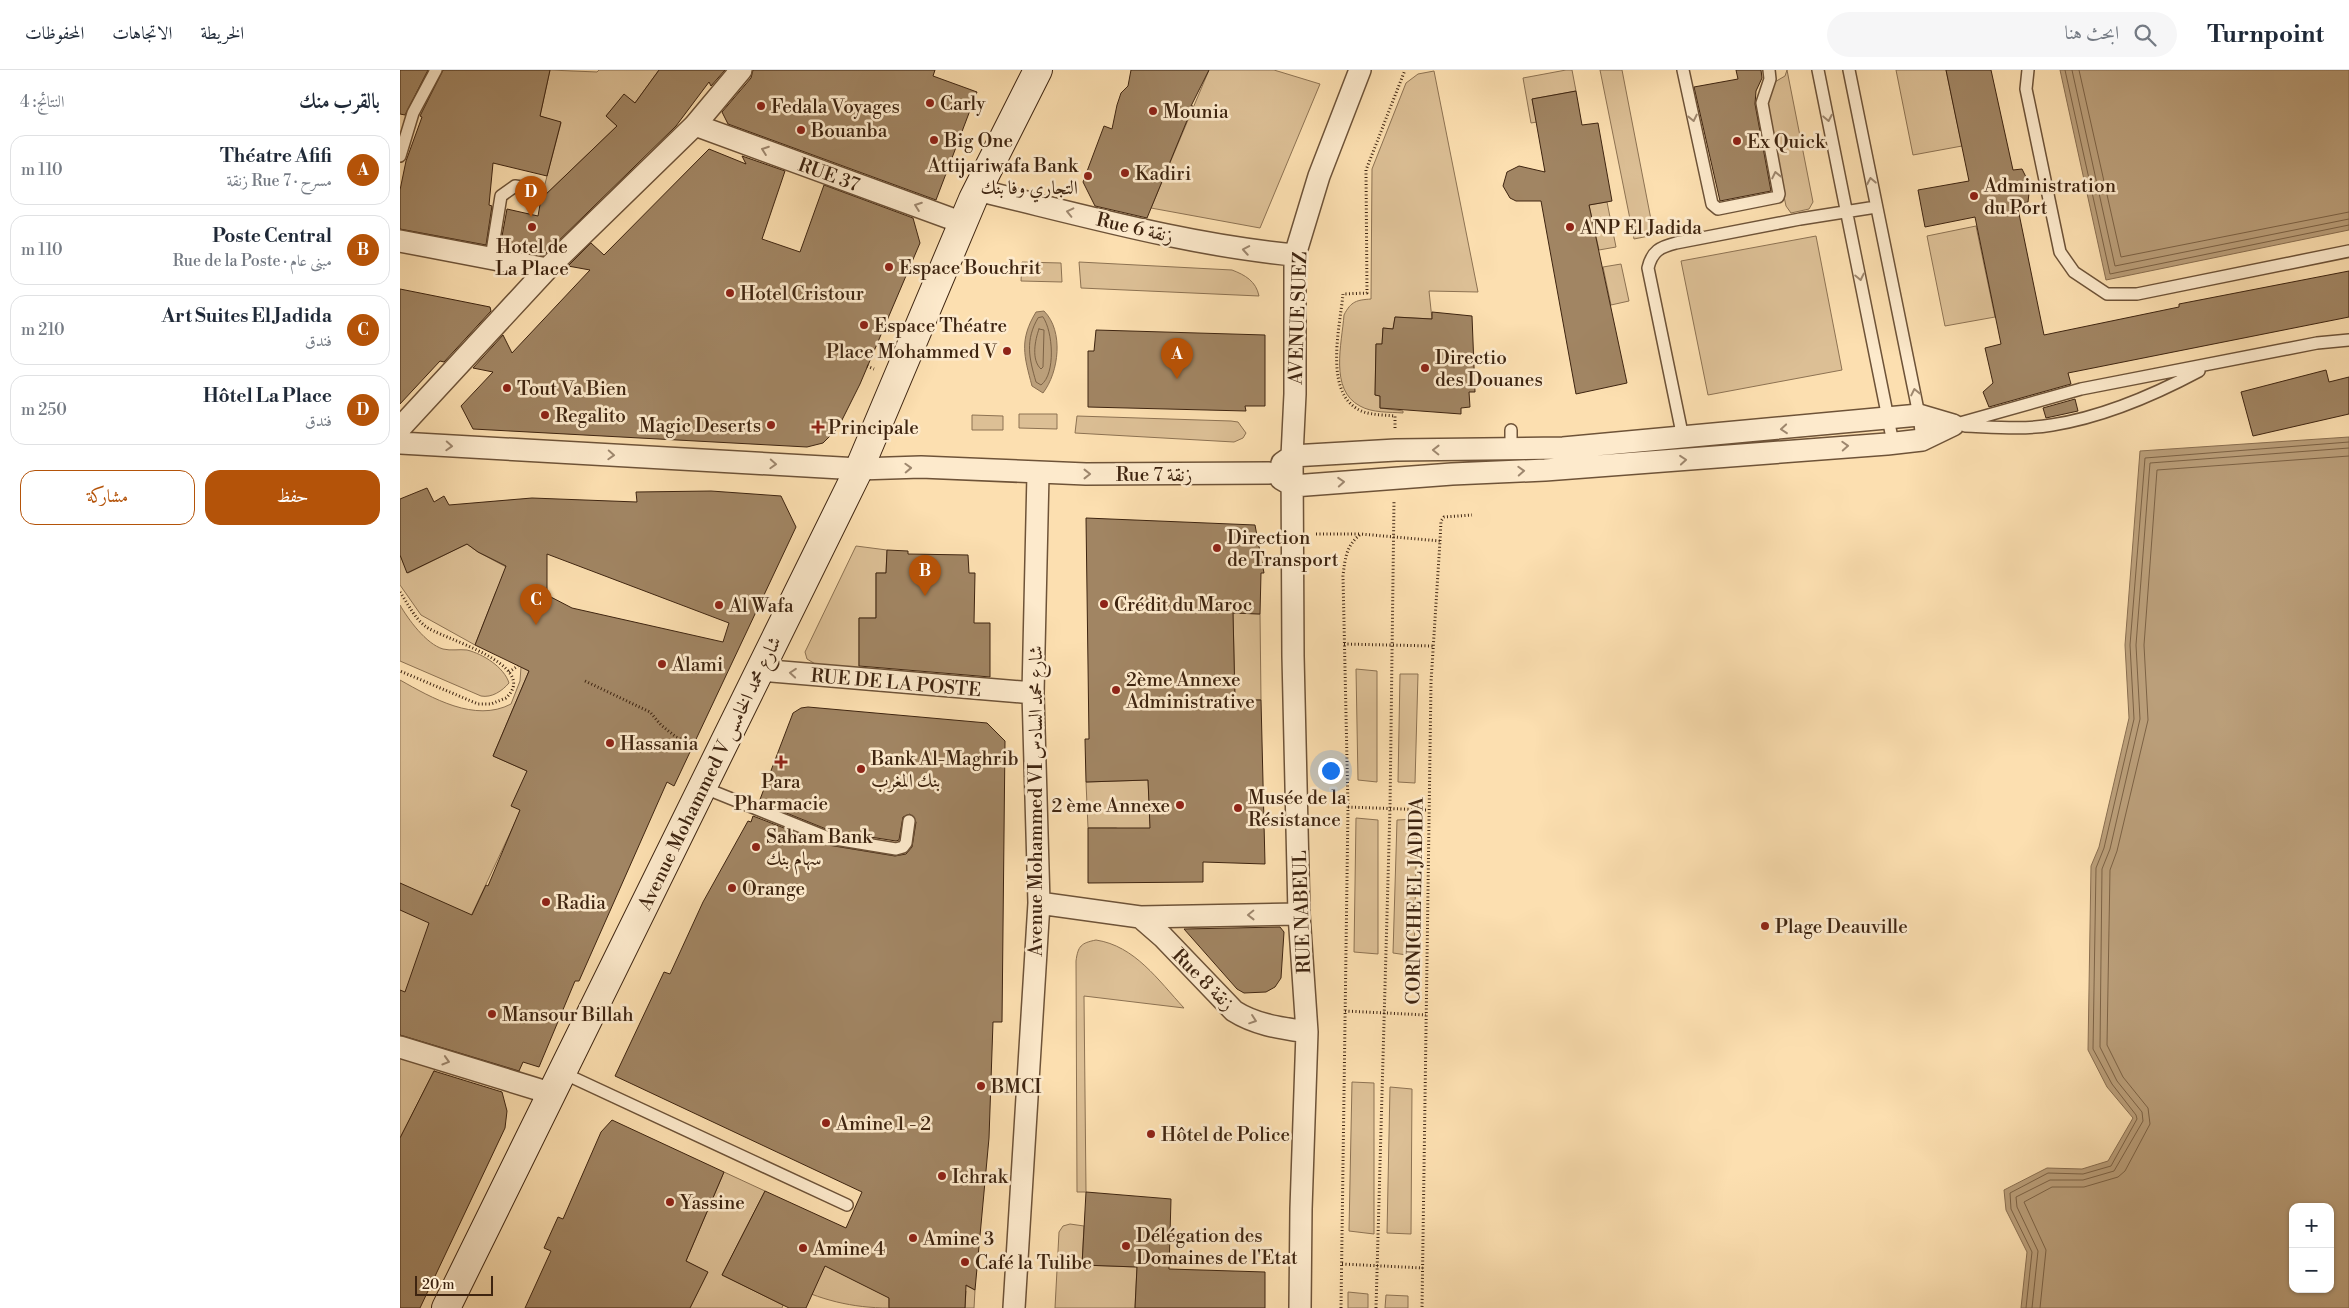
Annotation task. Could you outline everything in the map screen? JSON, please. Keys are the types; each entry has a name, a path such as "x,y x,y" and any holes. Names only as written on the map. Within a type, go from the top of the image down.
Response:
{"street":[{"path":"400,428 547,268 695,125 741,70"},
{"name":"AVENUE SUEZ","path":"1293,486 1295,255 1319,176 1360,70"},
{"name":"Avenue Mohammed V شارع محمد الخامس","path":"446,1308 859,469 977,190 1031,72"},
{"name":"RUE 37","path":"695,125 963,223"},
{"name":"Rue 6 زنقة","path":"977,190 1190,240 1255,251 1295,255"},
{"path":"400,241 547,268"},
{"path":"1920,415 1953,425 1922,440 1604,466 1293,486 1270,473 1292,456 1396,450 1485,450 1511,440 1603,445 1920,415"},
{"name":"Rue 7 زنقة","path":"400,443 859,469 921,467 1038,474 1270,473"},
{"path":"1603,445 1604,466"},
{"path":"1485,450 1486,473"},
{"name":"Avenue Mohammed VI شارع محمد السادس","path":"1014,1308 1039,903 1033,693 1038,474"},
{"name":"RUE NABEUL","path":"1293,486 1293,656 1299,914 1306,1032 1300,1308"},
{"name":"RUE DE LA POSTE","path":"759,670 1033,693"},
{"name":"Rue 8 زنقة","path":"1039,903 1140,917 1299,914"},
{"name":"Rue 8 زنقة","path":"1140,917 1163,937 1234,1011 1247,1019 1278,1028 1306,1032"},
{"path":"400,1046 558,1083"}],"lane":[{"path":"400,156 413,113 436,70"},
{"path":"1683,70 1712,204 1718,209 1778,197 1780,194 1762,103 1770,79 1769,70"},
{"path":"1818,70 1893,442"},
{"path":"1849,70 1920,415 1922,440"},
{"path":"2028,70 2026,89 2060,252 2074,272 2107,294 2137,294 2349,250"},
{"path":"491,258 501,196 515,186 536,189"},
{"path":"1683,438 1648,268 1650,256 1660,247 1676,243 1876,207"},
{"path":"1953,425 2082,389 2317,343 2349,340"},
{"path":"1953,425 2042,426 2081,418 2131,402 2177,383 2211,365"},
{"path":"702,787 829,838 846,842 896,849 903,848 906,843 909,821"},
{"path":"558,1083 847,1205"}],"path":[{"path":"1396,450 1395,416 1365,412 1356,408 1343,395 1336,376 1342,294 1367,293 1366,170 1405,70"},
{"path":"1376,1308 1390,808 1395,478"},
{"name":"CORNICHE EL JADIDA","path":"1422,1308 1428,810 1433,646 1441,521 1444,517 1472,514"},
{"path":"1292,534 1394,535 1440,541"},
{"path":"1341,1308 1348,807 1343,576 1346,551 1353,540 1361,534"},
{"path":"400,592 425,626 436,633 464,642 499,662 509,672 512,681 510,695 491,704 478,704 400,671"},
{"path":"1344,644 1433,646"},
{"path":"509,672 518,666"},
{"path":"584,681 650,712 661,725 676,737 718,755"},
{"path":"1348,807 1428,810"},
{"path":"1345,1010 1426,1015"},
{"path":"1342,1264 1423,1268"}],"shaded area":[{"path":"550,70 597,72 599,70 659,70 635,103 624,95 606,116 617,126 541,199 561,123 540,116"},
{"path":"1209,70 1274,70 1320,84 1260,228 1151,208"},
{"path":"1572,70 1576,91 1532,99 1537,122 1531,123 1523,78"},
{"path":"1600,70 1622,70 1654,235 1634,239"},
{"path":"1787,70 1813,202 1809,209 1791,213 1786,206 1765,106 1773,83 1785,76"},
{"path":"1896,70 1946,70 1962,146 1913,155"},
{"path":"1434,71 1478,292 1429,291 1432,319 1395,317 1393,329 1383,328 1382,344 1376,344 1375,395 1380,396 1380,408 1403,411 1403,413 1375,411 1360,406 1350,399 1344,389 1341,378 1340,352 1344,315 1355,302 1371,299 1372,169 1406,83 1418,74"},
{"path":"1607,202 1616,247 1599,250 1589,205"},
{"path":"1976,226 1995,317 1945,326 1927,236"},
{"path":"1816,236 1842,370 1708,395 1681,261"},
{"path":"1022,262 1061,263 1062,282 1021,281"},
{"path":"1079,262 1232,270 1253,282 1259,296 1081,288"},
{"path":"1621,264 1629,301 1611,305 1603,267"},
{"path":"1019,414 1057,414 1057,429 1019,428"},
{"path":"972,415 1003,416 1003,430 972,430"},
{"path":"1077,416 1231,421 1238,422 1246,433 1243,438 1234,442 1075,433"},
{"path":"467,544 508,568 495,594 475,645 421,615 400,585 400,555 408,573"},
{"path":"856,546 887,550 886,573 876,573 876,618 859,618 859,668 817,665 807,659 805,652"},
{"path":"400,605 413,624 430,642 443,649 467,650 480,655 498,667 509,683 496,693 489,696 481,696 400,661"},
{"path":"1233,613 1260,614 1261,700 1235,700"},
{"path":"521,667 529,671 493,756 527,771 521,810 412,1041 400,1037 400,680 440,701 468,710 483,711 511,704 520,681"},
{"path":"1356,669 1377,671 1377,782 1358,780"},
{"path":"1400,674 1418,674 1415,783 1398,782"},
{"path":"1148,780 1151,839 1116,828 1088,828 1086,782"},
{"path":"1356,818 1378,820 1378,954 1354,952"},
{"path":"1417,819 1414,956 1393,953 1397,820"},
{"path":"1096,940 1110,943 1134,957 1155,976 1184,1008 1084,996 1086,1192 1077,1192 1076,961 1081,946"},
{"path":"400,1056 435,1069 400,1138"},
{"path":"1352,1082 1374,1083 1374,1234 1349,1231"},
{"path":"1390,1087 1412,1089 1411,1234 1387,1233"},
{"path":"724,1172 765,1191 722,1275 783,1305 782,1308 690,1308 707,1272 686,1261"},
{"path":"1070,1224 1084,1226 1082,1265 1137,1267 1135,1308 1055,1308 1059,1232 1063,1226"},
{"path":"891,1249 975,1290 974,1308 965,1308 966,1291 889,1287 889,1308 876,1308 836,1302 811,1294 787,1283 801,1254"},
{"path":"1348,1292 1368,1294 1368,1308 1348,1308"},
{"path":"1386,1295 1408,1296 1408,1308 1385,1308"}],"water":[{"path":"2060,70 2349,70 2349,230 2106,280"},
{"path":"1044,311 1055,329 1057,352 1053,374 1043,393 1032,386 1025,357 1025,340 1036,312"},
{"path":"2349,437 2349,1308 2021,1308 2027,1252 2006,1210 2004,1190 2047,1168 2082,1169 2108,1161 2133,1118 2107,1087 2088,1050 2091,866 2099,847 2129,718 2125,645 2140,451"}],"building":[{"path":"400,70 428,70 405,115 400,114"},
{"path":"443,70 550,70 540,116 561,122 547,176 493,163 489,205 492,206 486,245 400,229 400,190 406,161 422,117 420,116"},
{"path":"659,70 725,70 711,86 709,82 676,126 543,256 500,247 507,209 538,216 541,199 617,126 606,116 624,94 635,103"},
{"path":"753,70 935,70 933,76 977,92 936,200 728,124 722,112 751,78"},
{"path":"1131,70 1209,70 1191,106 1193,106 1147,218 1095,206 1083,182 1104,126 1112,129 1117,105 1121,93 1128,86"},
{"name":"Ex Quick","path":"1736,70 1761,70 1762,78 1756,91 1755,104 1771,191 1720,201 1694,87 1738,79"},
{"path":"1946,70 1991,70 2013,170 2022,169 2030,185 2028,202 2017,204 2044,335 2179,307 2179,304 2349,271 2349,317 2068,373 2071,384 1989,407 1983,392 1993,383 1985,348 2001,344 1975,217 1925,227 1918,190 1969,181"},
{"name":"ANP El Jadida","path":"1576,91 1582,125 1598,123 1612,201 1589,205 1627,383 1576,394 1541,201 1516,201 1510,198 1503,186 1507,172 1519,166 1545,172 1532,99"},
{"path":"709,149 746,164 742,156 785,171 762,239 800,252 824,185 913,218 920,243 860,384 838,428 823,443 807,447 473,429 461,406 493,372 473,368 503,335 512,353 590,270 568,266 591,243 604,255"},
{"path":"400,289 490,307 491,311 444,362 440,361 400,404"},
{"name":"Directio des Douanes","path":"1432,312 1472,316 1475,392 1469,392 1470,407 1461,408 1461,414 1380,408 1380,396 1375,395 1376,344 1382,344 1383,328 1393,329 1395,317 1432,319"},
{"path":"1096,330 1265,335 1265,406 1245,406 1246,411 1088,407 1088,351 1094,351"},
{"path":"2326,370 2329,382 2349,377 2349,414 2253,436 2241,392"},
{"path":"2075,399 2078,411 2046,418 2043,408"},
{"path":"427,488 434,502 444,496 449,505 532,498 637,502 636,492 711,491 781,496 796,527 674,786 667,782 579,981 575,981 539,1067 523,1062 519,1071 400,1035 400,990 405,992 429,923 400,910 400,883 472,915 486,885 488,886 520,810 511,806 527,771 493,756 529,671 475,645 506,566 478,552 467,544 407,573 400,555 400,499","holes":["547,554 729,623 723,642 572,608 547,595"]},
{"path":"1086,518 1255,525 1264,573 1261,573 1260,614 1233,613 1235,700 1261,700 1265,864 1203,862 1203,882 1088,883 1088,828 1150,828 1148,780 1086,782 1085,739 1089,739"},
{"path":"887,550 908,551 908,554 968,555 969,573 975,573 974,623 990,623 990,677 859,666 859,618 876,618 876,573 886,573"},
{"path":"808,707 987,723 1005,741 1002,1022 993,1022 989,1138 975,1290 966,1285 965,1308 889,1308 889,1298 825,1266 806,1308 789,1308 722,1275 765,1191 846,1228 862,1192 615,1076 664,972 670,974 703,902 748,821 751,822 753,816 828,845 895,856 906,854 912,847 916,822 910,814 903,817 899,840 896,841 831,831 759,802 793,713 801,708"},
{"path":"1280,927 1284,932 1281,978 1275,987 1266,992 1244,993 1237,989 1184,929"},
{"path":"434,1071 502,1092 507,1111 505,1128 420,1308 400,1308 400,1138"},
{"path":"612,1120 724,1172 686,1261 708,1272 690,1308 525,1308 551,1251 544,1248 558,1217 563,1219 601,1132"},
{"path":"1086,1192 1171,1199 1169,1269 1265,1272 1265,1308 1135,1308 1137,1267 1082,1265"}],"place":[{"name":"Carly","path":"930,103"},
{"name":"Fedala Voyages","path":"761,106"},
{"name":"Mounia","path":"1153,111"},
{"name":"Bouanba","path":"801,130"},
{"name":"Big One","path":"934,140"},
{"name":"Ex Quick","path":"1737,141"},
{"name":"Kadiri","path":"1125,173"},
{"name":"Attijariwafa Bank التجاري وفا بنك","path":"1088,176"},
{"name":"Administration du Port","path":"1974,196"},
{"name":"Hôtel La Place","path":"531,217"},
{"name":"Hotel de La Place","path":"532,227"},
{"name":"ANP El Jadida","path":"1570,227"},
{"name":"Espace Bouchrit","path":"889,267"},
{"name":"Hotel Cristour","path":"730,293"},
{"name":"Espace Théatre","path":"864,325"},
{"name":"Place Mohammed V","path":"1007,351"},
{"name":"Directio des Douanes","path":"1425,368"},
{"name":"Théatre Afifi","path":"1177,379"},
{"name":"Tout Va Bien","path":"507,388"},
{"name":"Regalito","path":"545,415"},
{"name":"Magic Deserts","path":"771,425"},
{"name":"Principale","path":"818,427"},
{"name":"Direction de Transport","path":"1217,548"},
{"name":"Poste Central","path":"925,596"},
{"name":"Crédit du Maroc","path":"1104,604"},
{"name":"Al Wafa","path":"719,605"},
{"name":"Art Suites El Jadida","path":"536,625"},
{"name":"Alami","path":"662,664"},
{"name":"2ème Annexe Administrative","path":"1116,690"},
{"name":"Hassania","path":"610,743"},
{"name":"Para Pharmacie","path":"781,762"},
{"name":"Bank Al-Maghrib بنك المغرب","path":"861,769"},
{"name":"2 ème Annexe","path":"1180,805"},
{"name":"Musée de la Résistance","path":"1238,808"},
{"name":"Saham Bank سهام بنك","path":"756,847"},
{"name":"Orange","path":"732,888"},
{"name":"Radia","path":"546,902"},
{"name":"Plage Deauville","path":"1765,926"},
{"name":"Mansour Billah","path":"492,1014"},
{"name":"BMCI","path":"981,1086"},
{"name":"Amine 1 - 2","path":"826,1123"},
{"name":"Hôtel de Police","path":"1151,1134"},
{"name":"Ichrak","path":"942,1176"},
{"name":"Yassine","path":"670,1202"},
{"name":"Amine 3","path":"913,1238"},
{"name":"Délégation des Domaines de l'Etat","path":"1126,1246"},
{"name":"Amine 4","path":"803,1248"},
{"name":"Café la Tulibe","path":"965,1262"}]}
